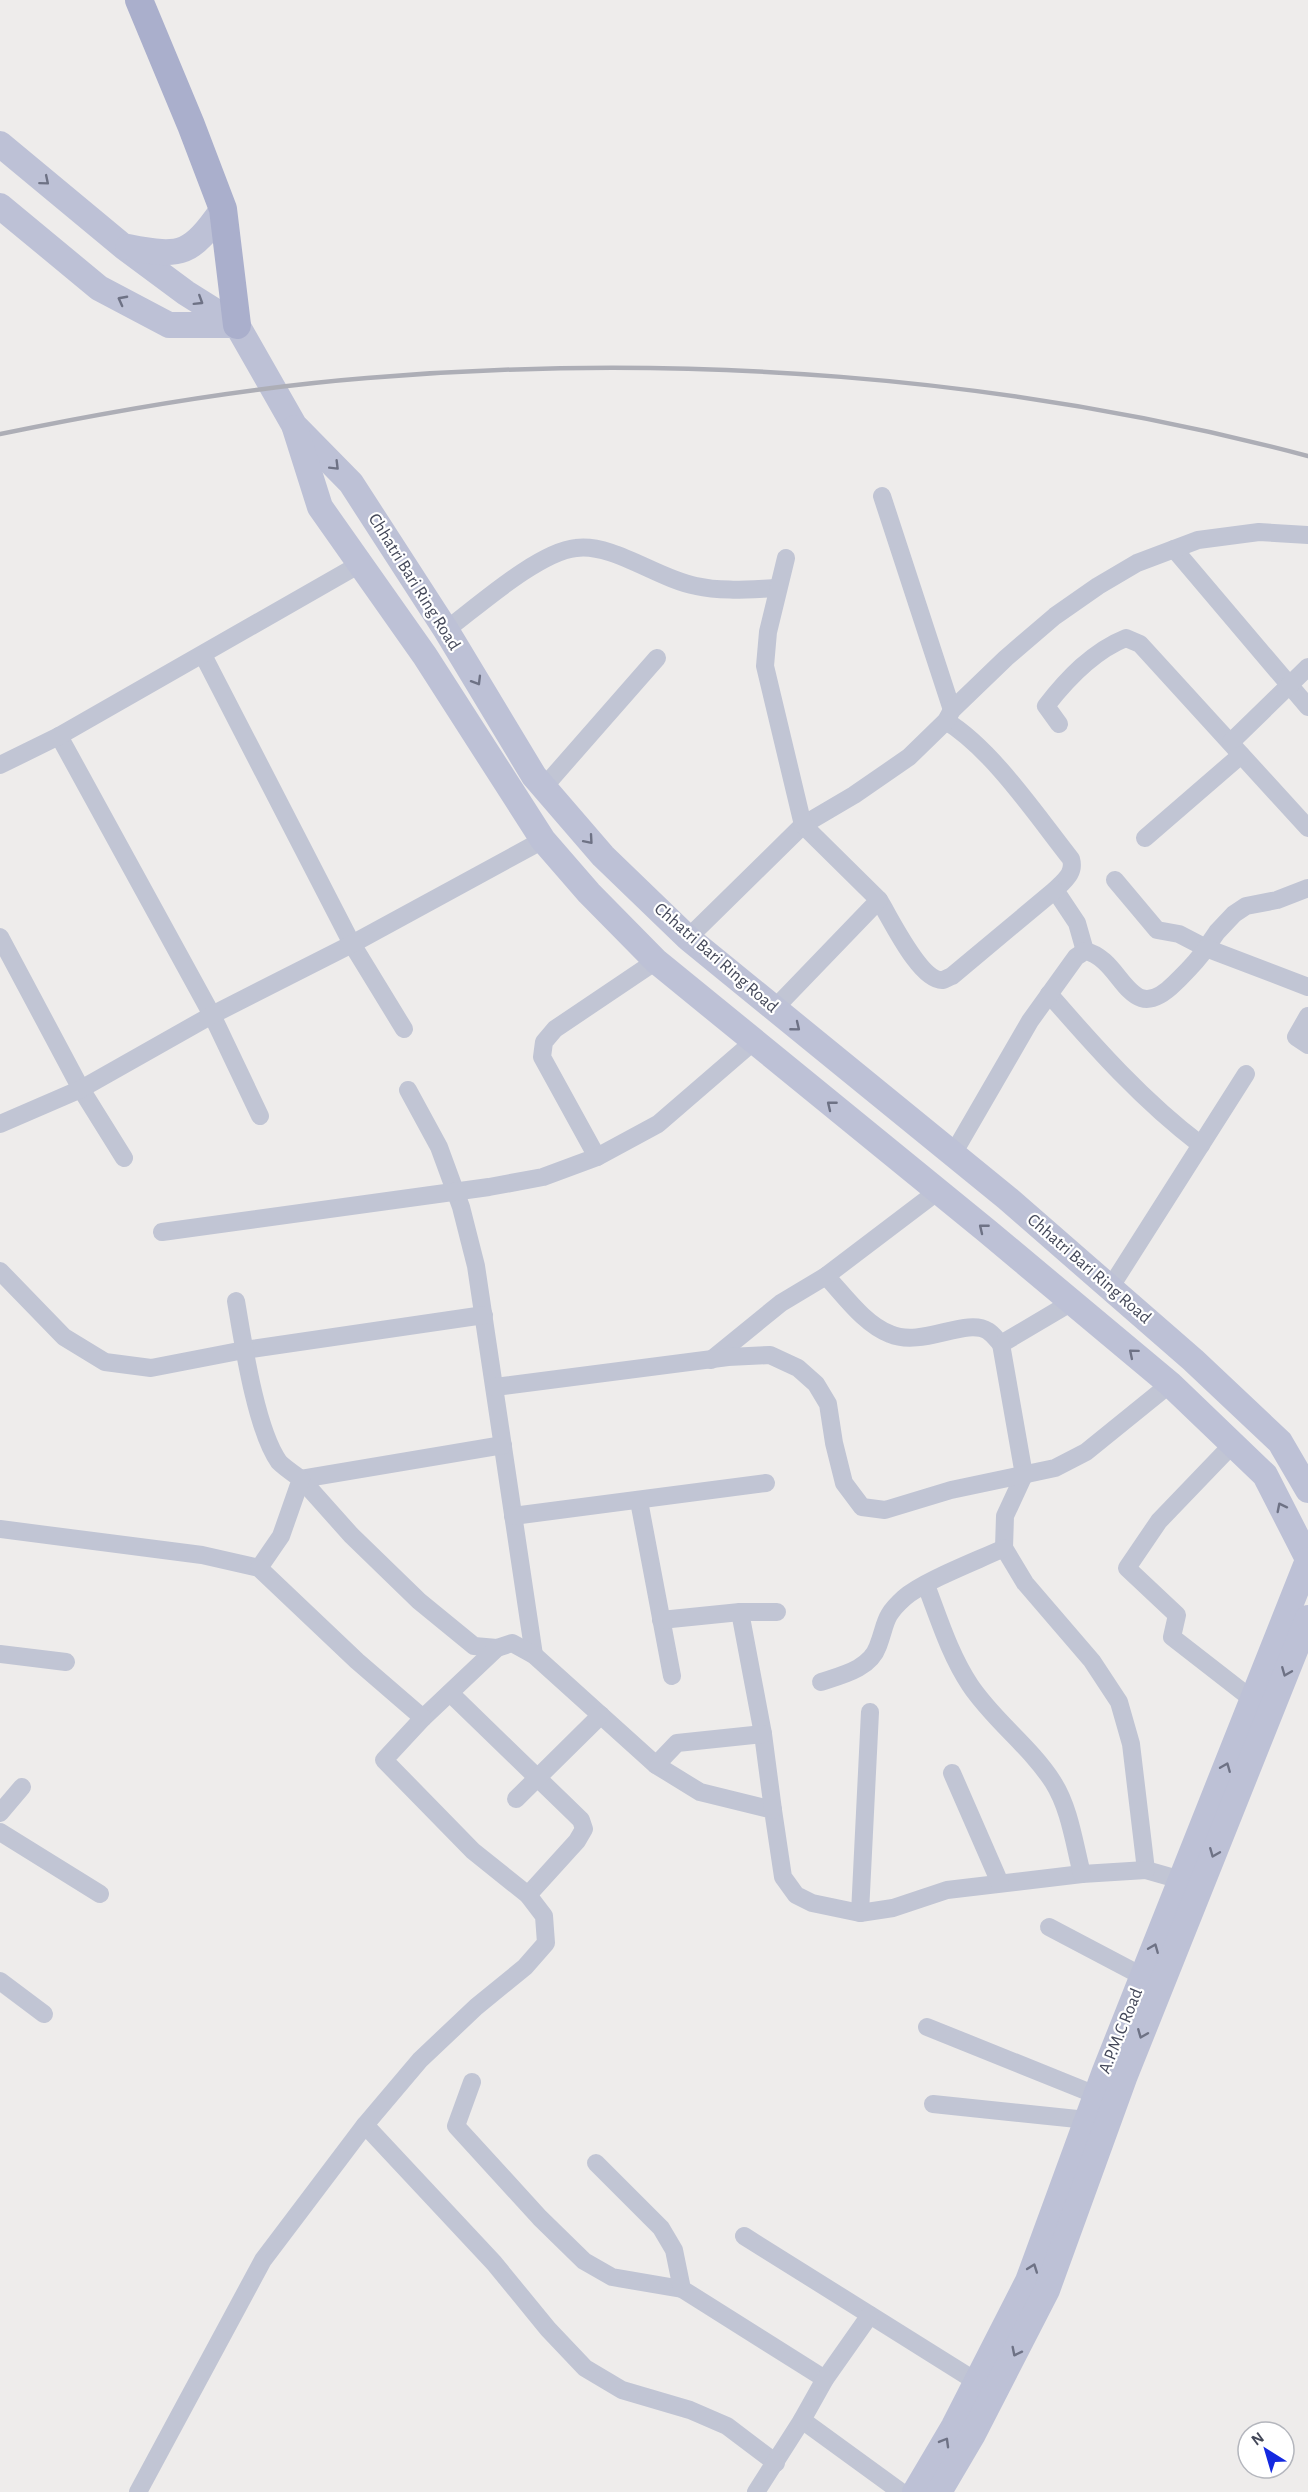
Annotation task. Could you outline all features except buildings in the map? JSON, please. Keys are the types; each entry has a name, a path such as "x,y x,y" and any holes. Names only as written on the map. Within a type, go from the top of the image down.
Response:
{"main road":[{"path":"139,0 223,208 237,325"},
{"path":"0,144 124,247 186,293 237,325"},
{"path":"0,206 99,288 169,325 237,325"},
{"path":"124,247 154,253 178,252 204,236 223,208"},
{"name":"Chhatri Bari Ring Road","path":"237,325 294,425 351,483 446,630 543,788 603,856 688,938 953,1154 1193,1360 1280,1442 1308,1490"},
{"path":"294,425 320,507 425,656 543,840 589,893 656,961 1170,1384 1265,1475 1308,1559"},
{"name":"A.P.M.C Road","path":"915,2492 977,2382 1028,2281 1096,2094 1308,1559"},
{"name":"A.P.M.C Road","path":"939,2492 972,2436 1047,2290 1124,2078 1308,1618"}],"street":[{"path":"786,558 768,632 765,666 803,825 879,900 911,954 933,977 942,980 952,976 1055,890 1071,874 1073,867 1071,859 990,758 949,716 882,496"},
{"path":"688,938 803,825 854,795 909,757 1006,658 1054,616 1137,562 1198,540 1259,532 1308,535"},
{"path":"446,630 524,572 547,558 575,548 599,548 660,575 697,586 726,589 778,588"},
{"path":"1174,549 1308,707"},
{"path":"0,765 59,736 360,564"},
{"path":"1059,724 1046,706 1070,676 1114,643 1126,639 1140,644 1308,828"},
{"path":"203,655 352,944 404,1029"},
{"path":"543,788 657,658"},
{"path":"1145,838 1236,748 1288,685 1308,668"},
{"path":"59,736 212,1016 260,1116"},
{"path":"0,1124 81,1089 212,1016 352,944 543,840"},
{"path":"1115,880 1157,930 1179,934 1206,948 1308,987"},
{"path":"953,1154 1011,1052 1076,957 1085,951 1096,953 1136,996 1150,1000 1162,996 1198,961 1234,914 1246,906 1277,900 1308,888"},
{"path":"1055,890 1077,923 1085,951"},
{"path":"774,1009 879,900"},
{"path":"0,937 81,1089 124,1158"},
{"path":"597,1158 542,1057 544,1042 555,1029 656,961"},
{"path":"1049,994 1120,1074 1169,1121 1201,1145"},
{"path":"1308,1016 1296,1037 1308,1045"},
{"path":"162,1232 543,1177 597,1158 658,1124 753,1041"},
{"path":"1110,1288 1246,1074"},
{"path":"408,1090 439,1147 471,1241 534,1655"},
{"path":"711,1360 781,1302 826,1276 938,1191"},
{"path":"0,1270 64,1337 105,1362 151,1368 244,1350 484,1315"},
{"path":"826,1276 868,1320 891,1335 926,1338 970,1326 988,1331 1001,1344 1024,1475 1005,1516 1004,1548 1025,1582 1092,1661 1119,1702 1131,1744 1146,1870"},
{"path":"236,1301 244,1350 267,1443 281,1464 301,1479 351,1535 419,1601 474,1646 497,1648 512,1643 534,1655 656,1766 700,1792 773,1810"},
{"path":"1001,1344 1072,1302"},
{"path":"495,1387 711,1360 770,1355 798,1368 816,1384 828,1404 844,1484 862,1507 885,1510 951,1490 1055,1468 1086,1452 1170,1384"},
{"path":"301,1479 503,1445"},
{"path":"1232,1445 1159,1521 1127,1568 1177,1615 1172,1637 1253,1700"},
{"path":"259,1568 282,1536 301,1479"},
{"path":"513,1516 766,1483"},
{"path":"639,1501 672,1676"},
{"path":"0,1529 202,1555 259,1568 423,1718"},
{"path":"821,1682 855,1670 870,1659 878,1646 881,1629 889,1613 907,1596 1004,1548"},
{"path":"926,1585 953,1656 969,1685 1053,1783 1064,1803 1082,1874"},
{"path":"662,1620 740,1612 777,1612"},
{"path":"740,1612 763,1734 783,1877 796,1895 812,1903 860,1913 892,1908 947,1890 1082,1874 1146,1870 1181,1880"},
{"path":"138,2492 262,2260 365,2125 420,2060 476,2007 525,1967 546,1943 544,1916 528,1895 473,1851 384,1760 423,1718 497,1648"},
{"path":"0,1654 66,1662"},
{"path":"450,1693 576,1812 584,1828 578,1841 528,1895"},
{"path":"860,1913 870,1712"},
{"path":"516,1799 601,1716"},
{"path":"656,1766 677,1743 763,1734"},
{"path":"952,1773 1000,1883"},
{"path":"0,1813 22,1787"},
{"path":"0,1832 100,1894"},
{"path":"1049,1927 1142,1976"},
{"path":"0,1981 44,2014"},
{"path":"927,2027 1096,2094"},
{"path":"472,2082 456,2126 540,2218 584,2261 612,2277 682,2289 825,2379"},
{"path":"933,2103 1087,2120"},
{"path":"365,2125 487,2254 548,2329 585,2368 621,2390 690,2410 727,2426 776,2463"},
{"path":"596,2163 662,2228 674,2250 682,2289"},
{"path":"744,2236 977,2382"},
{"path":"756,2492 802,2421 825,2379 870,2315"},
{"path":"802,2421 901,2492"}],"railway":[{"path":"0,434 182,400 274,387 367,378 485,371 604,368 722,370 841,377 959,389 1076,406 1193,428 1308,456"}]}
